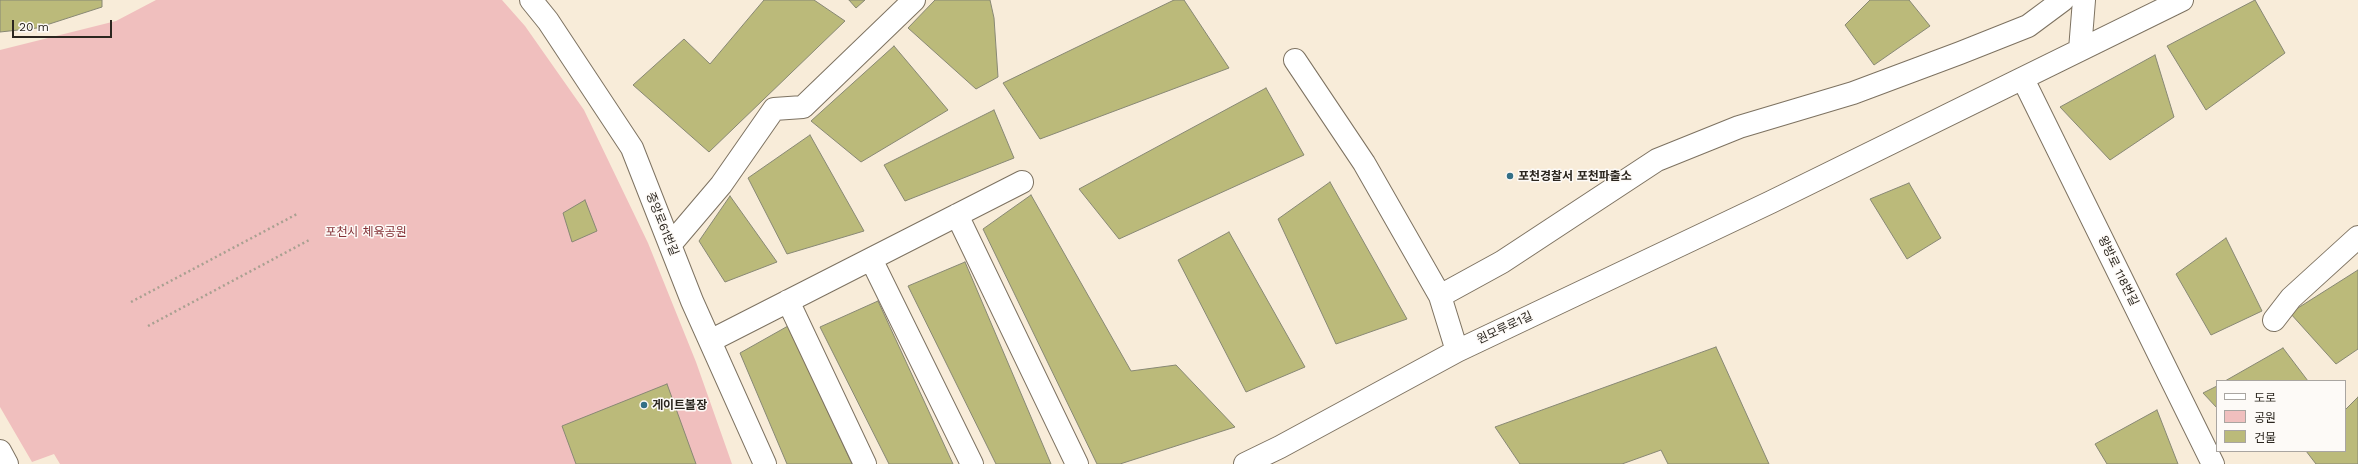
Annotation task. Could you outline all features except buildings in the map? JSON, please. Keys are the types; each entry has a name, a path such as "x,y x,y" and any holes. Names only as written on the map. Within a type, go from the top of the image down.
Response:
{"street":[{"name":"중앙로61번길","path":"530,0 548,20 632,148 710,341 765,464"},
{"path":"670,245 721,185 774,109 803,106 914,0"},
{"path":"1440,296 1502,262 1657,160 1739,127 1854,93 1960,53 2028,26 2063,0"},
{"path":"2080,50 2084,0"},
{"name":"원모루로1길","path":"1245,464 1280,447 1457,351 1771,202 2182,0"},
{"path":"1295,60 1364,163 1440,296 1457,351"},
{"name":"왕방로 118번길","path":"2023,79 2213,464"},
{"path":"710,341 1022,182"},
{"path":"957,215 1077,464"},
{"path":"2274,320 2291,298 2358,237"},
{"path":"871,259 972,464"},
{"path":"788,301 865,464"},
{"path":"0,451 7,464"}],"path":[{"path":"131,302 297,214"},
{"path":"148,326 311,239"}],"green space":[{"name":"포천시 체육공원","path":"156,0 502,0 525,26 584,110 648,243 696,362 732,464 60,464 54,454 32,462 0,407 0,50 116,21"}],"place":[{"name":"포천경찰서 포천파출소","path":"1510,176"},
{"name":"게이트볼장","path":"644,405"}]}
